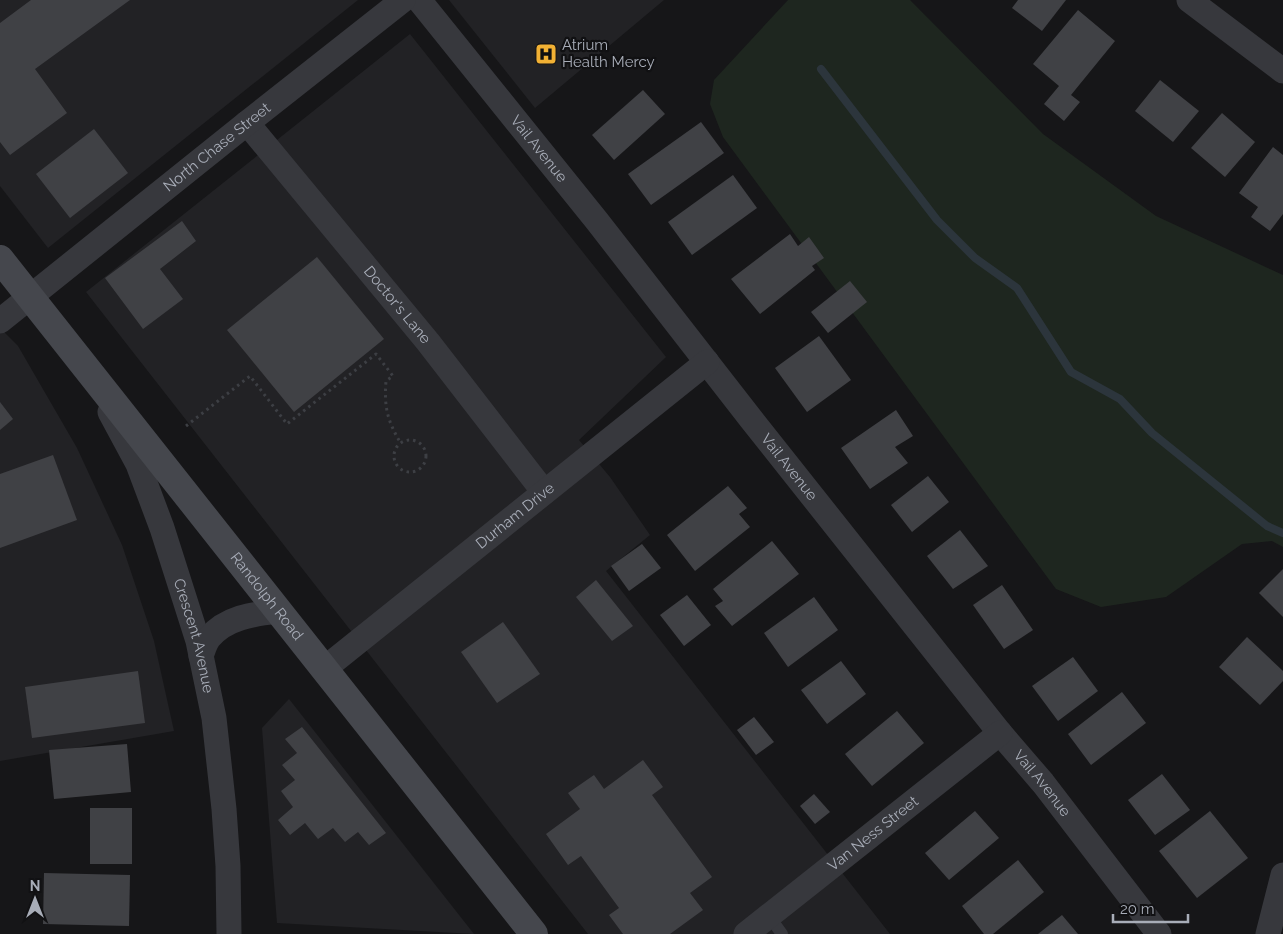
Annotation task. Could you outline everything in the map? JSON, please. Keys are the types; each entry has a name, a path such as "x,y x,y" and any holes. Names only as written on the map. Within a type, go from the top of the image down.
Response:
{"main road":[{"name":"Randolph Road","path":"0,259 534,934"}],"street":[{"name":"North Chase Street","path":"0,321 246,123 403,0"},
{"name":"Vail Avenue","path":"419,0 597,221 1000,733 1043,783 1158,934"},
{"path":"1189,0 1283,71"},
{"name":"Doctor's Lane","path":"246,123 422,334 544,492"},
{"name":"Crescent Avenue","path":"80,360 138,464 162,528 201,656 214,718 224,809 228,866 229,934"},
{"name":"Durham Drive","path":"324,669 707,362"},
{"path":"201,656 209,638 226,624 249,614 278,611"},
{"name":"Van Ness Street","path":"746,934 776,925 1000,733"},
{"path":"1268,934 1283,875"}],"path":[{"path":"186,426 250,376 288,424 376,354 393,376 386,381 385,399 387,414 400,442"},
{"path":"408,440 416,442 424,450 426,457 424,464 418,469 411,471 402,469 396,463 393,454 400,442 408,440"}],"shaded area":[{"path":"0,0 358,0 48,248 0,186"},
{"name":"Atrium Health Mercy","path":"449,0 664,0 535,108"},
{"path":"788,0 910,0 1043,134 1156,216 1283,275 1283,547 1272,541 1242,544 1166,597 1101,607 1056,589 723,137 710,104 714,80"},
{"path":"410,34 666,357 579,440 610,477 650,535 606,571 890,934 588,934 86,292"},
{"path":"0,328 18,346 77,448 122,545 154,641 174,731 0,761"},
{"path":"289,699 474,934 277,923 262,728"}],"building":[{"path":"31,0 130,0 35,69 67,113 10,155 0,142 0,23"},
{"path":"1018,0 1066,0 1042,31 1012,8"},
{"path":"1078,10 1115,41 1071,95 1080,102 1064,121 1044,104 1059,86 1033,64"},
{"path":"1160,80 1199,111 1173,142 1135,111"},
{"path":"643,90 665,114 614,160 592,135"},
{"path":"1222,113 1255,142 1225,177 1191,148"},
{"path":"701,122 724,153 651,205 628,174"},
{"path":"94,129 128,173 70,218 36,174"},
{"path":"1273,147 1283,155 1283,214 1270,231 1251,217 1258,207 1239,193"},
{"path":"733,175 757,208 692,255 668,222"},
{"path":"182,221 196,241 160,269 183,299 143,329 105,278"},
{"path":"790,234 798,246 809,237 824,258 812,266 815,270 760,314 731,279"},
{"path":"317,257 384,339 294,412 227,330"},
{"path":"850,281 867,302 828,333 811,312"},
{"path":"819,336 851,380 807,412 775,368"},
{"path":"0,402 13,419 0,430"},
{"path":"896,410 913,436 895,447 908,463 870,489 841,448"},
{"path":"53,455 77,520 0,548 0,474"},
{"path":"928,476 949,502 912,532 891,505"},
{"path":"728,486 747,508 739,514 750,527 695,571 667,535"},
{"path":"960,530 988,566 953,589 927,556"},
{"path":"772,541 799,574 732,626 715,606 723,601 713,589"},
{"path":"642,544 661,568 629,591 611,566"},
{"path":"1283,569 1283,617 1259,593"},
{"path":"596,580 633,626 612,641 576,597"},
{"path":"1002,585 1033,630 1004,649 973,605"},
{"path":"687,595 711,625 684,646 660,615"},
{"path":"814,597 838,630 788,667 764,633"},
{"path":"503,622 540,674 497,703 461,652"},
{"path":"1247,637 1283,671 1283,681 1260,705 1219,667"},
{"path":"1073,657 1098,691 1058,721 1032,686"},
{"path":"841,661 866,694 827,724 801,690"},
{"path":"138,671 145,723 32,738 25,687"},
{"path":"1122,692 1146,723 1091,765 1068,734"},
{"path":"897,711 924,743 872,786 845,754"},
{"path":"754,717 774,742 756,755 737,730"},
{"path":"302,727 386,833 369,845 358,832 345,842 333,828 318,839 305,823 290,835 278,820 293,807 281,791 295,780 282,765 297,753 285,739"},
{"path":"127,744 131,792 54,799 49,750"},
{"path":"643,760 663,787 652,795 712,877 690,893 703,910 670,934 623,934 609,915 619,908 581,856 568,865 546,834 580,809 568,793 594,775 604,789"},
{"path":"1162,774 1190,810 1155,835 1128,800"},
{"path":"814,794 830,812 815,824 800,806"},
{"path":"90,808 132,808 132,864 90,864"},
{"path":"975,811 999,838 949,880 925,853"},
{"path":"1210,811 1248,858 1197,898 1159,851"},
{"path":"1018,860 1044,892 993,934 984,934 962,906"},
{"path":"44,873 130,875 129,926 43,924"},
{"path":"1062,915 1078,934 1038,934"}],"waterway":[{"path":"821,69 937,220 975,258 1017,288 1071,372 1120,399 1152,433 1267,526 1283,533"}],"place":[{"name":"Atrium Health Mercy","path":"546,54"}]}
